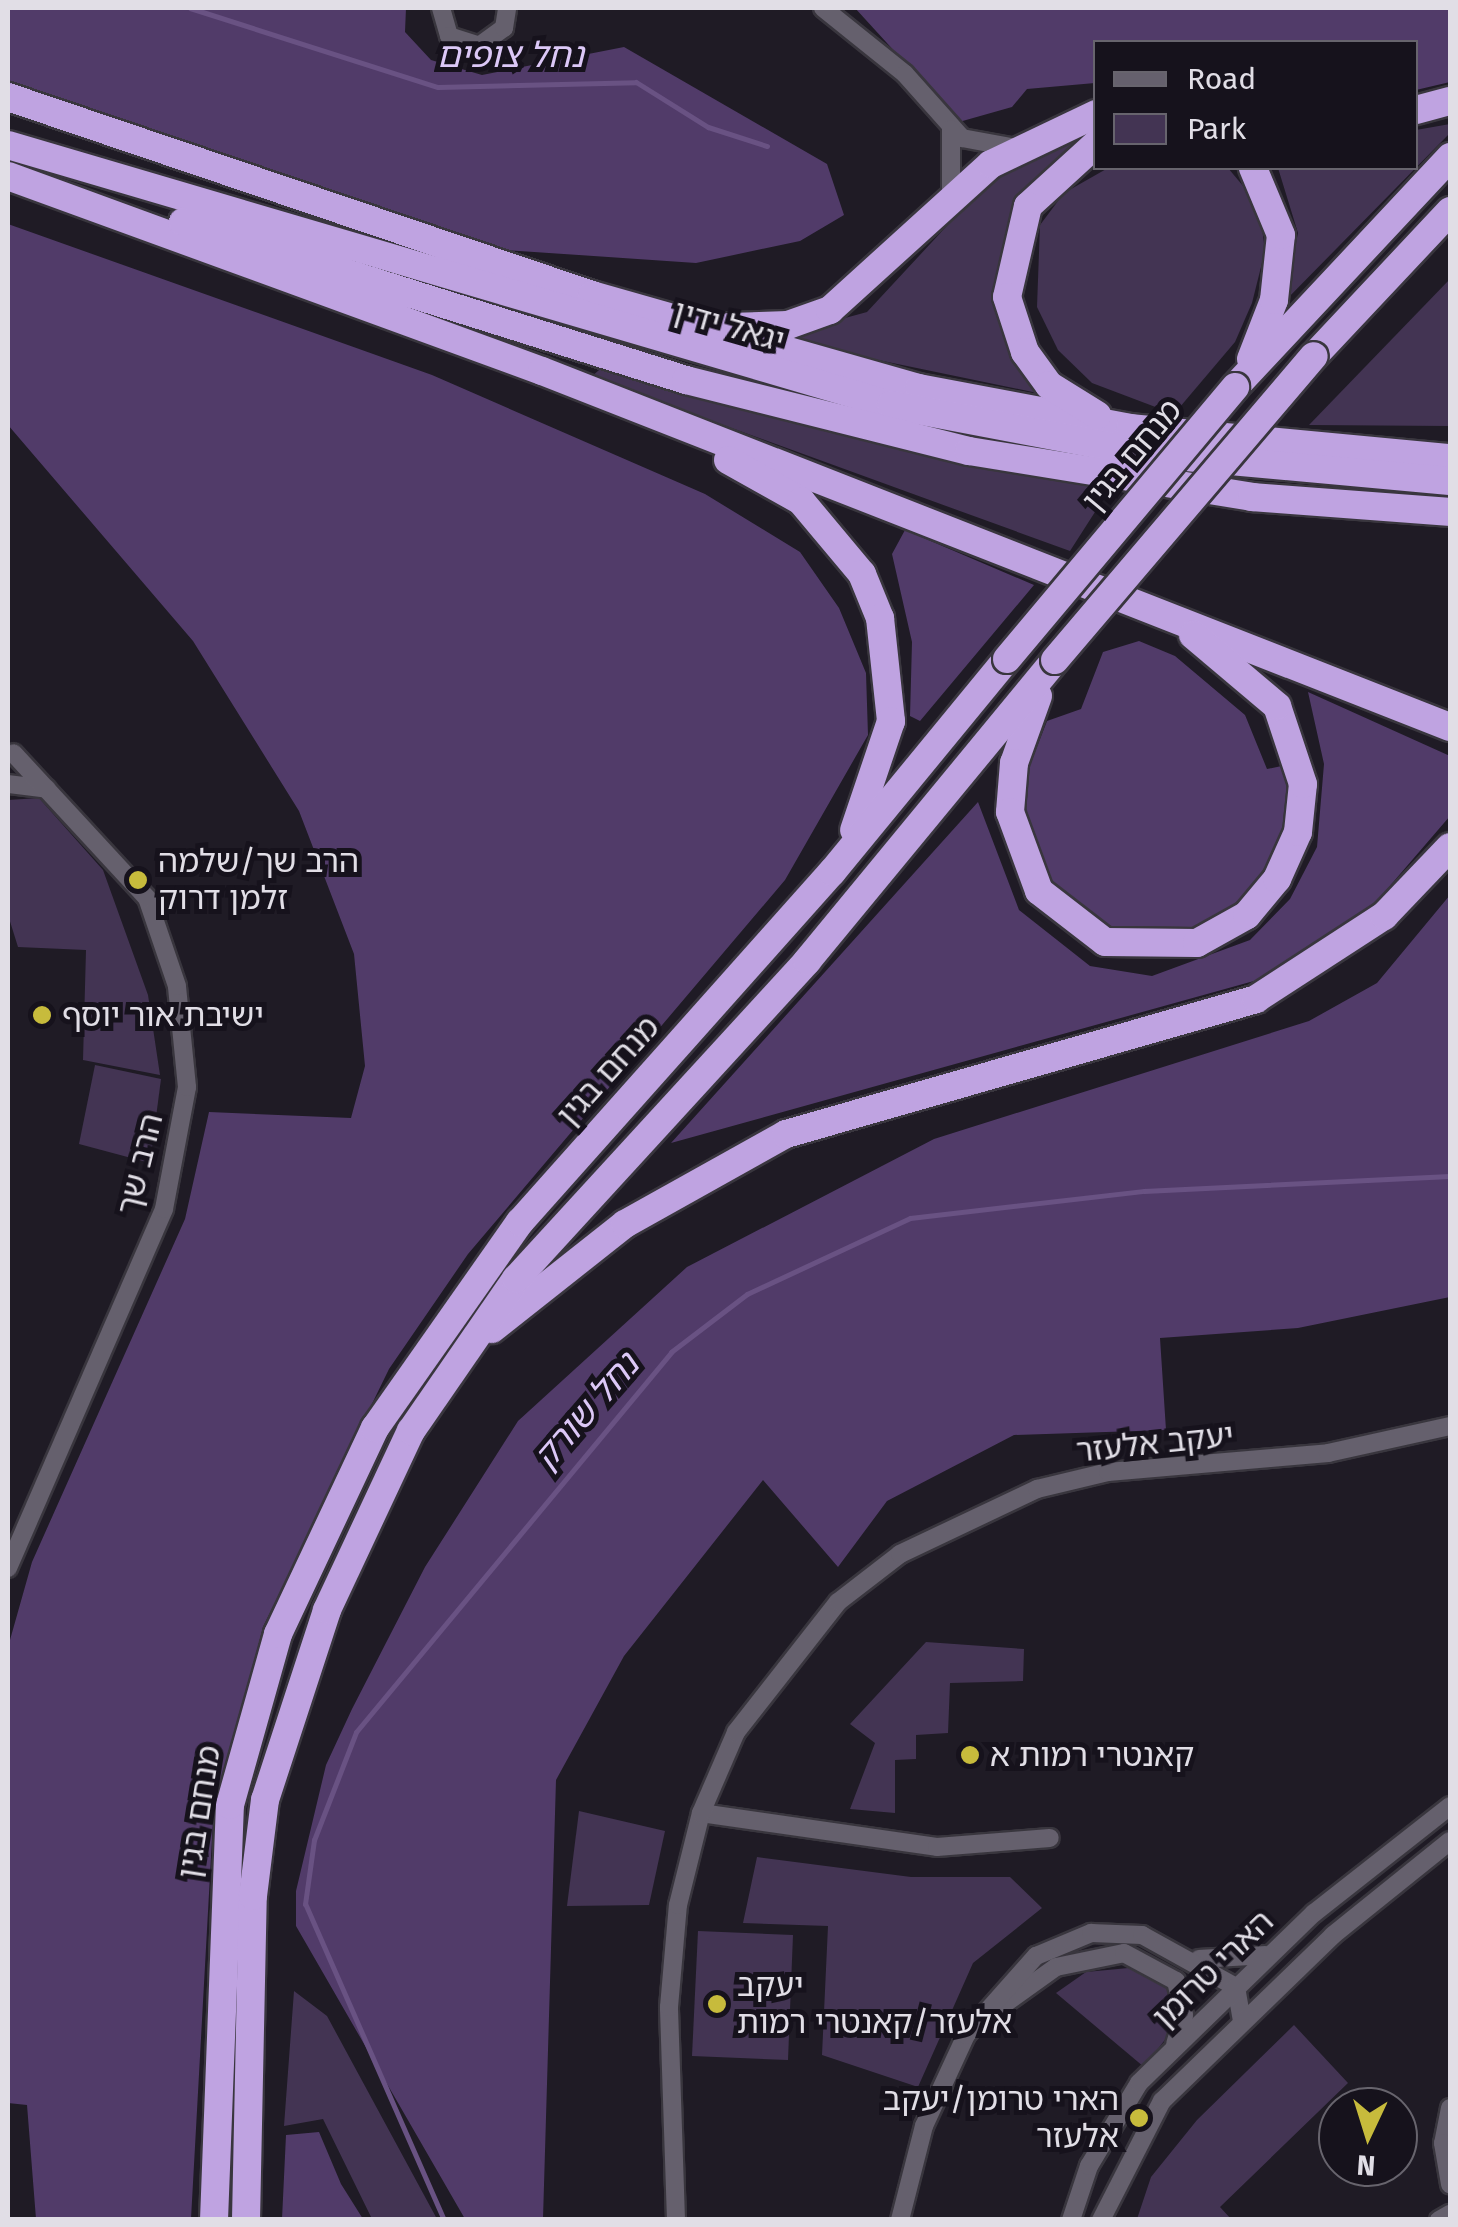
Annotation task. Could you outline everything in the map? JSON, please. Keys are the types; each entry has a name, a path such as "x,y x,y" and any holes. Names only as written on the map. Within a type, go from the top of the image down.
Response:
{"highway":[{"path":"8,97 592,295 919,388 1130,428 1450,458"},
{"path":"1418,109 1450,101"},
{"path":"8,111 119,136"},
{"path":"592,295 705,324 788,325 850,299 949,201 1021,144 1093,115"},
{"name":"יגאל ידין","path":"8,145 891,405 1142,453 1450,481"},
{"path":"1093,147 1028,206 1007,297 1024,352 1048,385 1130,428"},
{"path":"1263,348 1450,157"},
{"path":"1254,170 1281,235 1263,348"},
{"path":"8,176 542,371 1136,600 1450,727"},
{"name":"יגאל ידין","path":"8,176 354,271 686,380 968,451 1252,497 1450,512"},
{"name":"מנחם בגין","path":"246,2220 251,1935 265,1800 327,1610 450,1366 528,1266 807,961 1055,660 1314,356 1450,210"},
{"name":"מנחם בגין","path":"214,2220 230,1804 278,1634 418,1357 520,1222 832,872 1235,388 1263,348"},
{"path":"542,371 802,501 862,574 891,671 891,720 880,771 832,872"},
{"path":"1055,660 1010,786 1016,844 1038,890 1081,929 1134,949 1197,943 1227,929 1263,898 1288,858 1302,812 1300,760 1277,706 1251,678 1136,600"},
{"path":"450,1366 699,1174 869,1106 1256,999 1384,916 1450,847"}],"street":[{"path":"441,8 449,36 479,46 504,28 507,8"},
{"path":"823,8 905,74 948,124 978,146 1021,144"},
{"path":"948,124 958,158 949,201"},
{"path":"8,776 10,746"},
{"name":"הרב שך","path":"8,1568 164,1209 187,1087 180,999 157,920 123,866 10,746"},
{"path":"8,784 48,790"},
{"name":"יעקב אלעזר","path":"676,2220 669,2007 678,1904 701,1813 736,1732 783,1662 884,1566 966,1516 1108,1472 1289,1458 1450,1426"},
{"name":"הארי טרומן","path":"1072,2220 1110,2128 1173,2049 1272,1954 1450,1806"},
{"path":"701,1813 938,1847 1050,1838"},
{"name":"הארי טרומן","path":"1100,2220 1162,2101 1242,2022 1450,1841"},
{"path":"900,2220 924,2126 966,2035 1006,1980 1077,1937 1122,1932 1224,1962 1272,1954"},
{"path":"966,2035 1042,1974 1124,1953 1176,1981 1184,2016 1173,2049"},
{"path":"1183,1953 1236,1987 1242,2022"},
{"path":"1450,2108 1442,2143 1450,2184"},
{"path":"1439,2220 1450,2214"}],"green space":[{"path":"1450,124 1450,133 1418,166 1418,130"},
{"path":"1093,129 1020,195 998,267 999,302 1047,395 772,338 867,312 996,173"},
{"path":"1104,170 1230,170 1259,205 1265,251 1252,303 1235,342 1174,414 1092,383 1058,350 1037,307 1040,225 1064,193"},
{"path":"1279,170 1414,170 1284,302 1298,233"},
{"path":"1450,279 1450,426 1309,425"},
{"path":"606,364 777,418 1111,487 1070,551 591,377"},
{"path":"39,798 103,870 148,995 160,1075 83,1060 86,950 18,947 8,915 8,800"},
{"path":"95,1065 161,1079 150,1163 79,1144"},
{"path":"926,1642 1024,1649 1023,1681 950,1683 948,1733 916,1735 916,1759 895,1760 895,1813 850,1809 875,1743 850,1724"},
{"path":"579,1811 665,1831 649,1905 567,1906"},
{"path":"757,1857 911,1877 1010,1877 1042,1908 973,1963 918,2087 822,2055 828,1926 743,1923"},
{"path":"698,1931 793,1935 788,2060 692,2056"},
{"path":"1139,1967 1170,1989 1176,2008 1174,2028 1144,2067 1056,1993 1086,1972"},
{"path":"294,1991 327,2016 437,2219 372,2219 323,2119 284,2126"},
{"path":"1294,2025 1348,2083 1344,2087 1318,2087 1318,2112 1220,2207 1231,2219 1137,2219 1151,2177 1197,2120"}],"shaded area":[{"path":"8,8 406,8 405,32 431,60 482,75 624,47 827,164 844,215 800,241 696,263 491,249 8,82"},
{"path":"855,8 1450,8 1450,82 1418,90 1418,40 1093,40 1093,83 1027,89 1012,107 959,122"},
{"path":"8,224 432,375 705,494 800,552 839,608 866,673 868,735 785,880 468,1254 389,1369 263,1627 213,1821 191,2219 36,2219 27,2105 8,2103 8,1647 32,1562 185,1219 209,1112 351,1118 365,1066 354,954 299,811 193,641 8,425"},
{"path":"905,530 1034,585 920,721 910,716 912,642 892,554"},
{"path":"1139,641 1175,656 1245,715 1267,769 1291,764 1291,820 1267,873 1223,917 1194,931 1112,929 1086,917 1048,886 1023,813 1026,775 1047,721 1081,709 1103,652"},
{"path":"1308,692 1450,756 1450,816 1370,909 1261,979 671,1143 978,802 1019,910 1090,966 1152,976 1250,940 1290,899 1317,847 1324,764"},
{"path":"1450,895 1450,1297 1298,1328 1160,1338 1166,1430 1014,1435 887,1501 838,1567 763,1480 624,1656 556,1780 543,2219 465,2219 296,1926 296,1891 326,1765 352,1709 425,1567 518,1421 687,1267 934,1139 1309,1021 1377,983"},
{"path":"319,2132 341,2184 363,2219 282,2219 286,2135"}],"waterway":[{"name":"נחל צופים","path":"190,8 438,87 636,82 708,127 767,146"},
{"name":"נחל שורק","path":"444,2220 305,1904 314,1840 356,1732 671,1352 747,1294 910,1218 1144,1191 1450,1176"}],"place":[{"name":"הרב שך/שלמה זלמן דרוק","path":"138,880"},
{"name":"ישיבת אור יוסף","path":"42,1015"},
{"name":"קאנטרי רמות א","path":"970,1755"},
{"name":"יעקב אלעזר/קאנטרי רמות","path":"717,2004"},
{"name":"הארי טרומן/יעקב אלעזר","path":"1139,2118"}]}
